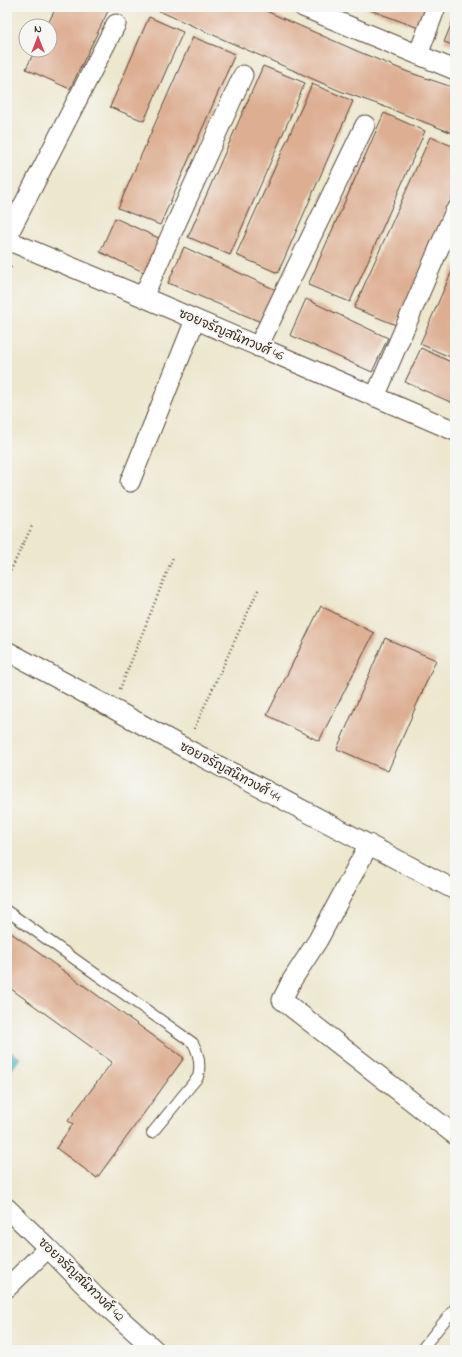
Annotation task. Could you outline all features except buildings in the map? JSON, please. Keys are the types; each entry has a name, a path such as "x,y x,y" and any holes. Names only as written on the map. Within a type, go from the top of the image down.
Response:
{"street":[{"path":"303,7 455,70"},
{"path":"418,55 436,7"},
{"path":"7,237 116,24"},
{"path":"143,297 243,75"},
{"path":"258,347 365,125"},
{"path":"375,397 455,211"},
{"name":"ซอยจรัญสนิทวงศ์ 46","path":"7,240 455,431"},
{"path":"130,482 195,320"},
{"name":"ซอยจรัญสนิทวงศ์ 44","path":"7,651 185,748 455,890"},
{"path":"369,844 318,940 292,980 282,1000 455,1135"},
{"name":"ซอยจรัญสนิทวงศ์ 42","path":"7,1208 96,1297 155,1350"},
{"path":"7,1288 48,1248"}],"lane":[{"path":"7,911 193,1043 199,1056 200,1067 198,1077 152,1133"},
{"path":"421,1350 455,1308"}],"path":[{"path":"7,578 32,526"},
{"path":"112,708 173,557"},
{"path":"185,748 259,588"}],"water":[{"path":"7,1049 20,1058 7,1076"}]}
